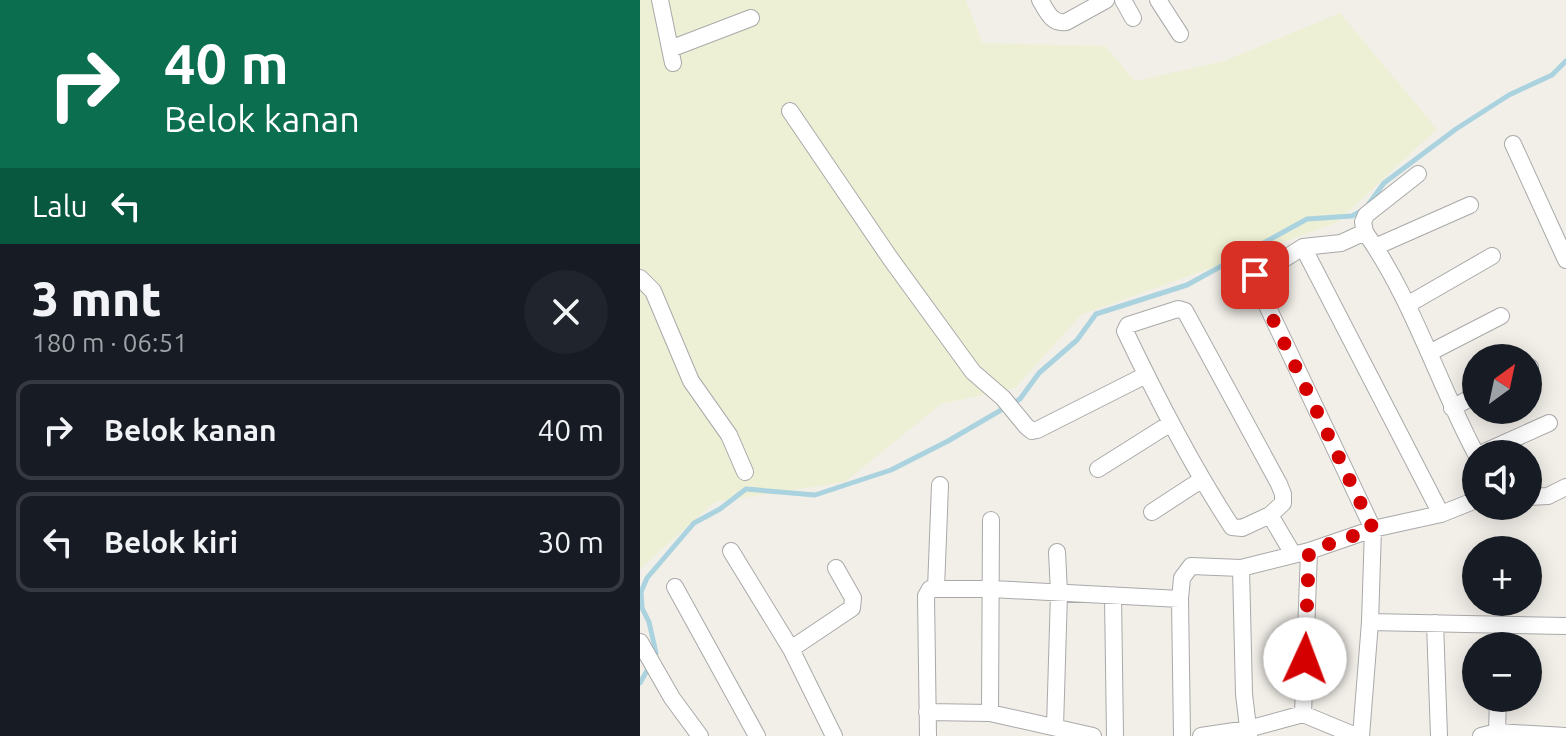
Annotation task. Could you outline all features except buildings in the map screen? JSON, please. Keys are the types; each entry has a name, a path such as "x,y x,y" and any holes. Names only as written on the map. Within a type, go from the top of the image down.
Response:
{"street":[{"path":"660,0 672,56 751,18"},
{"path":"1040,0 1053,20 1059,23 1106,0"},
{"path":"1123,0 1133,18"},
{"path":"1158,0 1180,34"},
{"path":"790,111 890,258 973,372 1003,398 1032,431 1146,375"},
{"path":"1513,144 1566,260"},
{"path":"1418,174 1366,215 1363,222 1365,232 1407,305 1452,408 1470,440"},
{"path":"1375,247 1470,205"},
{"path":"1201,736 1248,733 1303,714 1358,736 1370,622 1373,529 1254,280 1256,274 1303,247 1341,243 1365,232"},
{"path":"1303,247 1441,514"},
{"path":"1407,305 1492,256"},
{"path":"640,278 653,291 691,381 729,435 745,472"},
{"path":"1178,309 1185,311 1279,484 1283,503 1270,515 1242,528 1232,527 1201,480 1171,423 1125,331 1128,325 1178,309"},
{"path":"1429,353 1501,316"},
{"path":"1452,408 1462,403"},
{"path":"1098,469 1171,423"},
{"path":"1510,440 1549,423"},
{"path":"1152,512 1201,480"},
{"path":"936,589 940,485"},
{"path":"1542,496 1566,487"},
{"path":"1182,736 1180,599 1182,578 1191,566 1241,568 1462,506"},
{"path":"1270,515 1301,552 1303,714"},
{"path":"990,713 991,520"},
{"path":"731,551 791,649 834,736"},
{"path":"1055,727 1059,593 1057,552"},
{"path":"791,649 852,608 853,598 836,568"},
{"path":"1241,568 1248,733"},
{"path":"675,587 757,736"},
{"path":"928,736 926,596 930,589 992,589 1180,599"},
{"path":"1113,597 1115,736"},
{"path":"1370,622 1566,626"},
{"path":"1435,623 1439,736"},
{"path":"1501,626 1501,632"},
{"path":"640,642 672,698 700,736"},
{"path":"927,712 990,713 1031,729 1055,727 1093,736"},
{"path":"1494,712 1489,734 1566,736"}],"green space":[{"path":"640,0 966,0 982,43 1105,46 1135,81 1224,61 1340,13 1437,129 1336,223 1081,315 1015,388 941,404 845,482 715,502 640,569"}],"waterway":[{"path":"654,658 656,653 649,622 642,608 641,592 647,578 694,523 720,509 746,489 815,495 891,470 948,441 1020,399 1039,373 1077,340 1096,314 1187,285 1307,219 1352,216 1365,209 1384,183 1456,129 1509,95 1552,75 1566,61"},
{"path":"640,683 649,667"}],"route":[{"path":"1255,275 1254,280 1373,529 1309,551 1305,659"}]}
